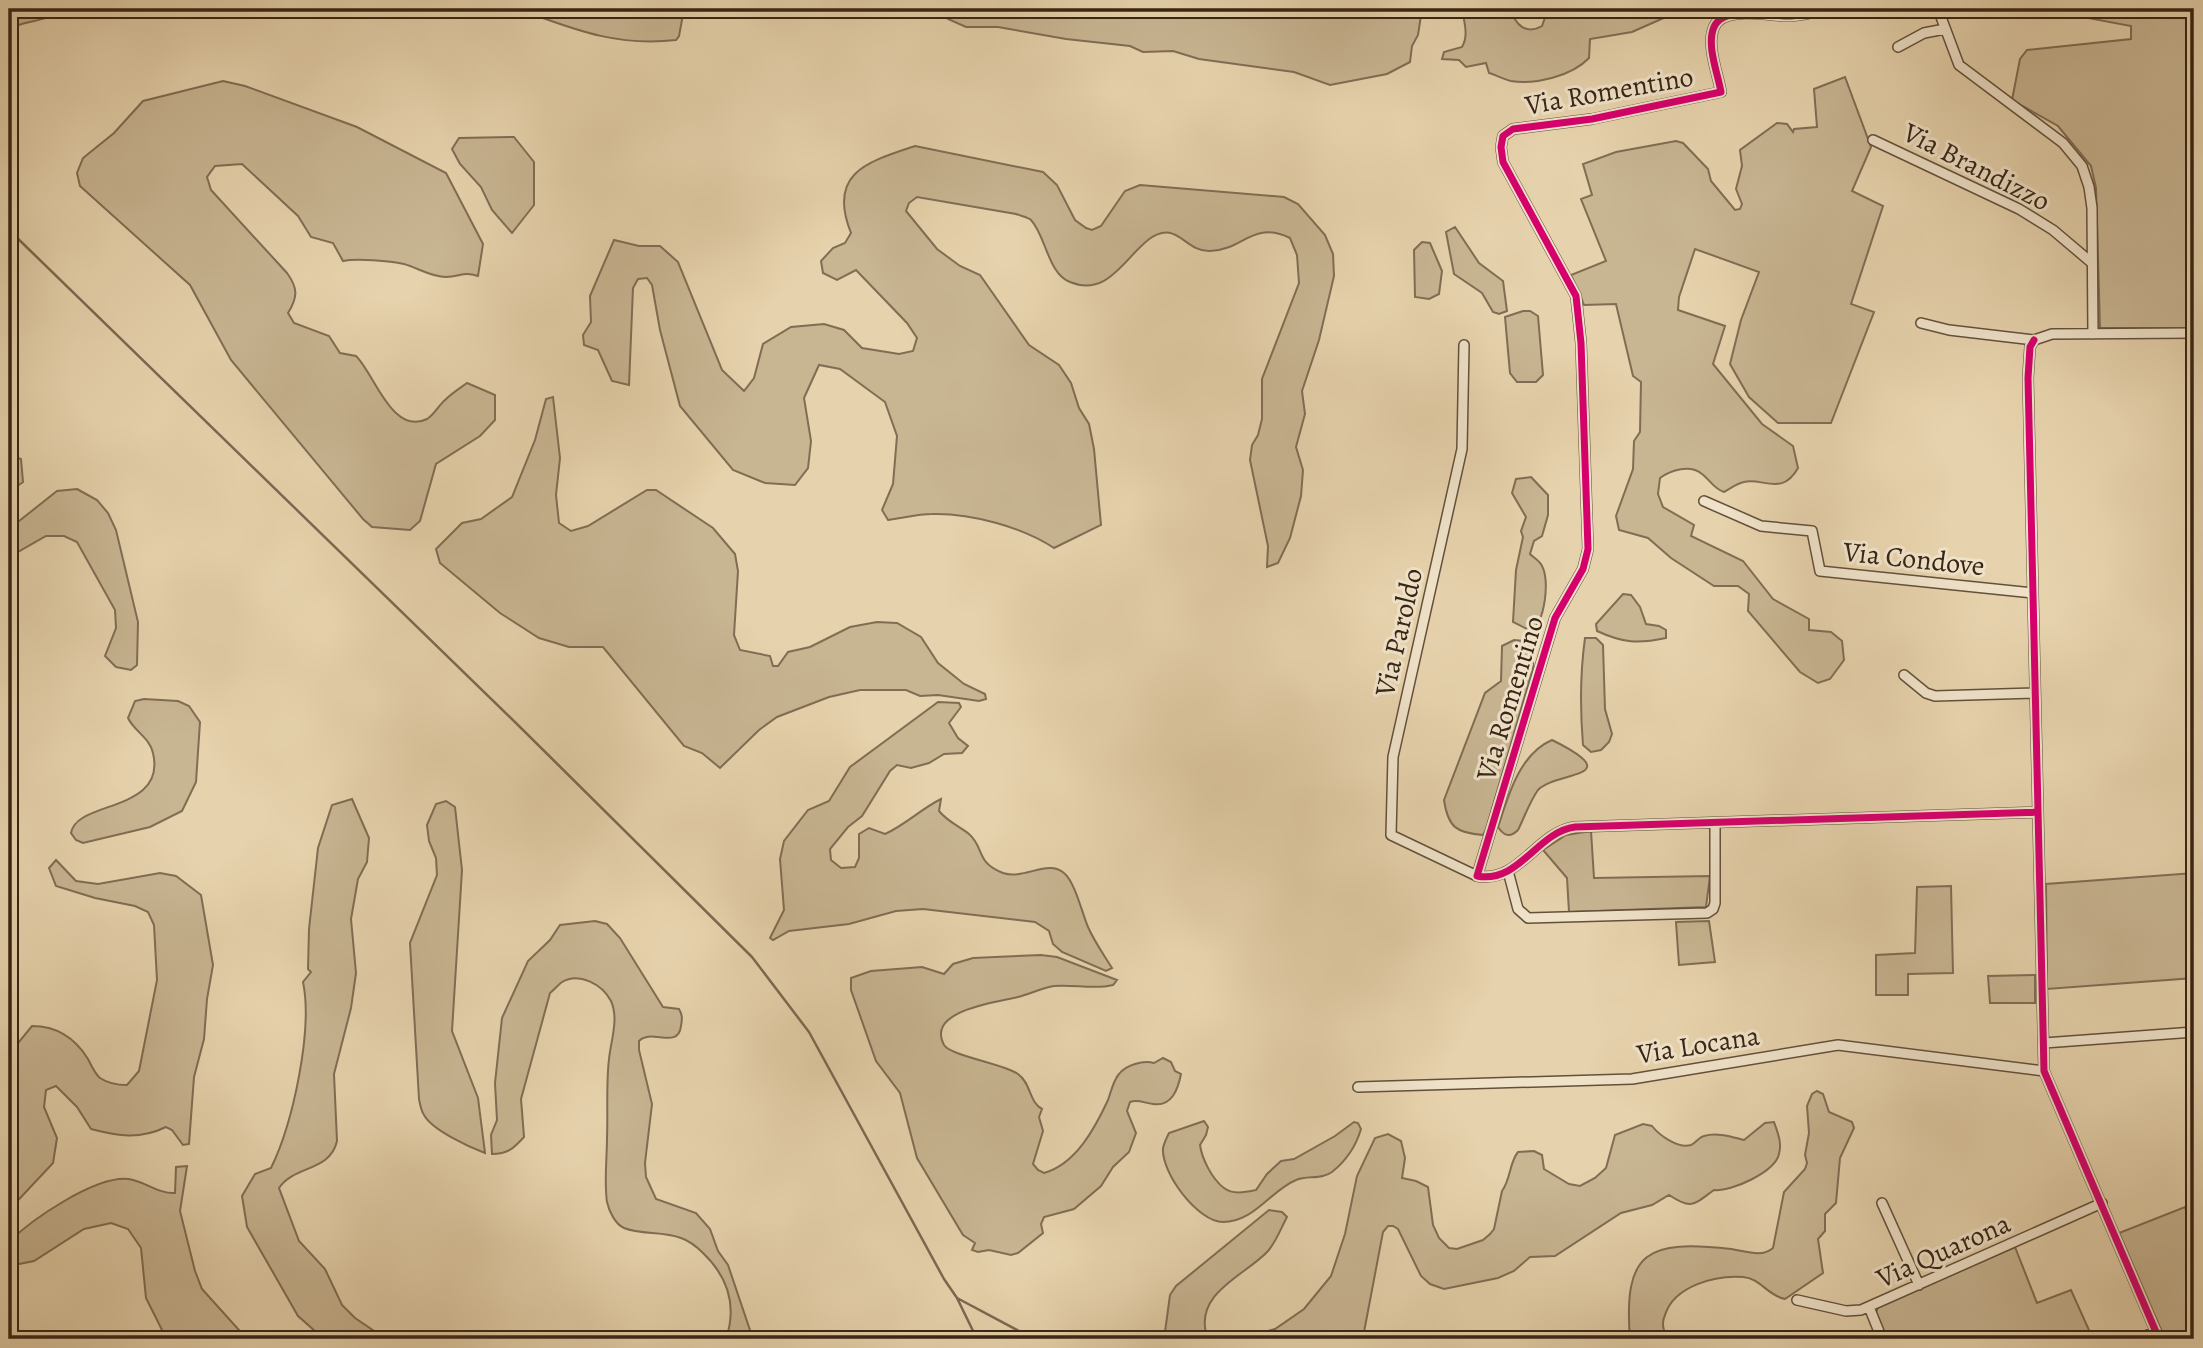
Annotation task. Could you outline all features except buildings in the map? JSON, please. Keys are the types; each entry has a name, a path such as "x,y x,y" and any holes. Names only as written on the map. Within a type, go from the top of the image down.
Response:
{"street":[{"path":"823,11 866,9"},
{"name":"Via Romentino","path":"1477,876 1555,618 1583,569 1588,549 1578,305 1572,287 1503,162 1503,136 1509,130 1518,128 1592,120 1721,92 1713,51 1713,30 1718,22 1725,17 1741,13 1790,16 1828,9"},
{"path":"1955,9 1939,9 1959,65 2063,143 2082,166 2091,197 2093,334"},
{"path":"1898,47 1924,33 1945,29"},
{"name":"Via Brandizzo","path":"1873,139 2019,209 2053,230 2092,263"},
{"path":"1921,323 1949,330 2034,340 2052,334 2194,333"},
{"path":"2034,340 2030,347 2028,378 2044,1071 2157,1335 2138,1339"},
{"name":"Via Paroldo","path":"1464,345 1462,449 1393,757 1391,835 1477,876"},
{"name":"Via Condove","path":"1704,501 1760,526 1812,531 1820,571 2033,593"},
{"path":"1904,675 1926,693 1935,696 2035,694"},
{"path":"1477,876 1494,877 1508,871 1555,834 1570,828 2038,812"},
{"path":"1508,871 1519,911 1528,918 1707,913 1713,909 1715,903 1716,824"},
{"path":"2044,1043 2194,1032"},
{"name":"Via Locana","path":"1358,1087 1632,1079 1838,1045 2044,1071"},
{"path":"1882,1203 1919,1285"},
{"name":"Via Quarona","path":"1797,1300 1850,1312 1869,1307 2102,1203"},
{"path":"1869,1307 1882,1339"}],"shaded area":[{"path":"1326,7 1341,9 1356,18 1372,14 1374,9 1422,9 1410,62 1387,74 1330,85 1294,72 1199,59 1173,51 1143,52 1130,46 1066,39 998,27 966,27 948,19 951,10 1286,11"},
{"path":"9,9 61,9 44,19 9,29"},
{"path":"518,9 684,9 676,40 634,41 595,35"},
{"path":"1462,9 1511,9 1518,24 1526,29 1536,29 1542,26 1548,9 1684,9 1632,32 1590,39 1589,58 1573,70 1553,78 1521,82 1489,73 1486,63 1466,67 1459,60 1442,59 1444,52 1462,47 1464,42"},
{"path":"2056,9 2189,10 2186,25 2194,25 2194,328 2100,328 2096,188 2091,166 2058,126 2012,100 2020,59 2027,50 2131,39 2131,26 2056,12"},
{"path":"1845,77 1871,147 1852,191 1883,206 1851,304 1874,312 1831,423 1778,423 1749,397 1730,364 1741,320 1759,272 1695,249 1679,297 1678,310 1725,326 1713,364 1762,424 1793,446 1798,468 1792,477 1779,484 1744,482 1724,492 1697,471 1681,469 1660,478 1658,494 1663,507 1694,525 1691,536 1743,561 1773,599 1809,619 1809,630 1831,632 1842,641 1844,660 1830,679 1818,683 1800,672 1748,611 1749,594 1738,586 1714,586 1671,558 1648,538 1619,530 1616,516 1633,469 1634,441 1640,432 1641,382 1633,376 1616,304 1584,305 1571,275 1606,261 1581,199 1592,195 1583,164 1616,152 1676,141 1683,143 1708,169 1711,181 1735,210 1740,209 1742,204 1736,189 1742,166 1740,150 1777,123 1787,124 1793,132 1794,129 1817,127 1814,89"},
{"path":"223,81 245,86 357,127 446,173 483,244 478,276 469,274 440,277 398,263 343,261 333,243 311,237 298,216 242,164 215,166 207,177 211,190 291,278 295,293 288,313 294,323 329,336 340,353 356,356 385,400 404,419 415,422 427,419 448,397 467,383 495,395 495,420 480,436 436,464 420,521 410,530 372,527 363,519 231,360 190,285 80,186 77,173 83,158 114,133 143,101"},
{"path":"514,137 534,162 534,205 512,233 492,210 481,187 460,164 452,149 459,138"},
{"path":"915,146 1043,172 1057,185 1075,220 1092,230 1101,226 1125,191 1140,185 1284,197 1298,204 1325,235 1333,254 1334,276 1319,340 1302,391 1305,414 1296,447 1303,470 1301,496 1290,538 1278,563 1267,567 1268,546 1250,460 1252,445 1262,419 1262,379 1299,283 1297,255 1290,238 1277,233 1257,234 1232,246 1210,251 1193,247 1174,234 1158,234 1104,281 1083,285 1070,282 1057,271 1036,227 1028,218 917,197 909,203 906,211 937,249 960,266 980,275 1029,345 1059,365 1071,383 1079,408 1089,424 1101,525 1054,548 1012,528 963,516 927,514 888,520 882,510 893,484 897,436 885,402 840,369 819,365 804,398 811,441 808,468 795,485 765,483 733,470 680,406 660,330 652,285 647,278 638,279 633,288 629,385 612,381 598,350 584,345 583,335 591,322 590,296 614,240 639,246 660,246 678,262 722,370 744,391 754,378 763,344 791,327 824,324 844,330 862,348 899,354 913,351 917,338 907,323 856,270 837,280 823,273 821,261 833,248 845,243 851,233 845,213 844,196 848,183 856,173 881,158"},
{"path":"1455,227 1479,263 1503,281 1507,311 1499,314 1493,312 1482,293 1454,274 1446,232"},
{"path":"1422,242 1430,243 1442,271 1439,294 1429,299 1415,297 1414,250"},
{"path":"1530,311 1538,316 1543,375 1536,382 1517,382 1510,373 1505,317"},
{"path":"553,397 560,458 556,495 559,523 571,531 588,526 647,490 656,490 713,528 735,554 738,571 734,635 740,650 770,656 773,666 778,666 788,652 810,647 850,627 877,622 897,623 921,637 938,663 964,684 985,694 986,699 979,701 938,695 920,696 906,690 860,690 829,697 777,717 759,730 720,768 702,753 684,746 603,647 569,647 539,638 500,613 440,563 436,549 462,523 481,519 512,497 535,440 546,399"},
{"path":"9,455 21,459 23,482 10,491"},
{"path":"1531,477 1548,495 1548,515 1542,536 1534,541 1530,554 1541,564 1546,581 1543,610 1531,631 1513,622 1516,570 1523,537 1521,531 1526,517 1512,493 1516,479"},
{"path":"77,489 97,500 108,513 116,530 138,622 137,665 131,670 116,667 105,656 116,628 115,610 77,542 64,536 46,536 9,557 9,529 57,491"},
{"path":"1623,594 1631,595 1640,607 1646,624 1666,630 1666,638 1631,641 1597,631 1596,624"},
{"path":"1585,638 1596,638 1603,645 1605,709 1612,734 1601,750 1591,752 1583,745 1582,732 1581,678"},
{"path":"1514,640 1524,641 1533,652 1533,668 1486,830 1483,835 1466,832 1451,822 1444,800 1485,693 1501,681 1502,646"},
{"path":"135,701 178,701 189,706 200,722 196,782 182,811 150,827 83,843 76,840 71,833 77,823 88,815 135,796 147,786 154,772 151,748 128,718"},
{"path":"938,702 959,703 961,707 949,723 958,738 968,746 962,753 944,754 929,763 911,768 897,765 890,771 862,816 848,827 830,849 831,860 841,868 855,867 859,858 859,834 869,828 885,834 941,799 939,811 974,839 984,860 994,869 1003,873 1019,874 1051,868 1064,873 1075,890 1090,932 1112,968 1106,971 1062,952 1053,944 1049,931 1035,922 923,909 896,911 849,924 789,931 773,940 770,938 784,910 780,859 784,841 808,810 829,801 850,767"},
{"path":"1552,740 1575,753 1586,762 1587,768 1538,790 1518,830 1510,835 1505,834 1498,827 1516,777 1531,755"},
{"path":"352,799 369,838 367,862 358,879 351,919 356,973 351,1008 334,1074 337,1141 327,1158 293,1175 279,1188 299,1241 325,1269 342,1305 355,1318 386,1339 324,1339 298,1316 247,1227 242,1196 255,1174 271,1168 287,1127 303,1050 303,982 311,972 308,969 309,929 318,848 332,805"},
{"path":"446,801 455,807 462,870 452,1031 478,1098 485,1153 443,1132 428,1121 419,1099 410,943 437,875 436,858 429,841 427,825 436,804"},
{"path":"1591,831 1594,878 1710,876 1706,907 1569,912 1567,878 1543,850 1566,835"},
{"path":"56,860 76,881 98,884 160,873 176,876 201,895 213,965 204,1039 194,1077 189,1144 183,1145 172,1130 166,1127 138,1135 91,1129 77,1107 56,1086 46,1090 44,1107 57,1138 53,1163 9,1210 9,1054 32,1026 49,1028 71,1039 100,1078 113,1084 127,1085 139,1071 157,980 154,925 148,912 135,906 56,886 49,868"},
{"path":"2194,873 2194,978 2047,989 2046,884"},
{"path":"1951,886 1953,973 1908,974 1908,995 1876,995 1876,955 1915,953 1917,887"},
{"path":"595,921 607,924 620,938 663,1007 679,1009 681,1014 681,1026 675,1037 650,1037 639,1041 652,1104 645,1163 646,1177 656,1199 696,1213 710,1229 718,1251 728,1265 753,1339 726,1339 731,1315 728,1293 719,1272 698,1249 687,1241 667,1234 624,1228 611,1213 607,1202 606,1178 608,1078 614,1015 607,995 590,981 569,979 550,993 521,1099 524,1137 510,1150 492,1154 491,1135 497,1120 495,1083 502,1018 528,961 550,940 560,925"},
{"path":"1709,921 1715,962 1679,965 1676,922"},
{"path":"1041,955 1057,957 1117,980 1113,985 1106,986 1054,986 981,1005 954,1016 945,1023 941,1033 944,1045 949,1049 1011,1070 1025,1082 1035,1102 1042,1109 1039,1117 1043,1131 1033,1164 1038,1170 1044,1173 1066,1162 1083,1144 1097,1122 1117,1077 1126,1068 1140,1063 1154,1063 1163,1058 1171,1062 1175,1071 1181,1074 1176,1091 1165,1103 1130,1102 1127,1111 1136,1133 1129,1152 1113,1167 1101,1186 1074,1209 1044,1217 1041,1224 1043,1233 1018,1253 1011,1255 989,1250 978,1252 972,1250 975,1243 963,1235 917,1158 900,1093 876,1061 851,990 851,978 871,971 922,967 944,974 953,964 973,958"},
{"path":"2035,975 2035,1003 1990,1003 1988,976"},
{"path":"1817,1091 1823,1094 1829,1112 1852,1122 1854,1128 1840,1158 1836,1203 1825,1214 1825,1231 1818,1239 1823,1273 1785,1299 1749,1278 1708,1280 1686,1290 1670,1305 1663,1325 1670,1339 1630,1339 1631,1286 1637,1269 1647,1257 1661,1250 1679,1247 1759,1253 1773,1248 1784,1192 1805,1169 1807,1163 1807,1106 1812,1094"},
{"path":"1204,1121 1208,1127 1200,1145 1205,1162 1220,1184 1235,1192 1256,1190 1267,1174 1281,1161 1294,1159 1354,1122 1358,1123 1361,1129 1350,1152 1332,1172 1296,1180 1253,1212 1234,1221 1223,1222 1213,1220 1193,1205 1175,1182 1164,1158 1163,1148 1169,1133"},
{"path":"1774,1122 1780,1142 1779,1154 1770,1168 1751,1180 1731,1188 1714,1190 1692,1204 1683,1203 1669,1195 1652,1205 1621,1213 1555,1256 1530,1257 1514,1271 1498,1278 1444,1289 1430,1284 1421,1276 1398,1229 1388,1226 1383,1232 1364,1332 1359,1339 1239,1339 1275,1329 1304,1309 1331,1276 1345,1234 1357,1176 1375,1138 1388,1134 1401,1141 1405,1158 1402,1178 1428,1187 1433,1225 1439,1238 1449,1248 1457,1249 1483,1240 1494,1229 1502,1191 1518,1152 1534,1151 1542,1155 1544,1169 1569,1184 1580,1186 1606,1168 1615,1135 1643,1124 1652,1126 1669,1140 1686,1146 1709,1135 1724,1135 1744,1140 1765,1123"},
{"path":"187,1166 180,1211 195,1271 202,1289 239,1330 243,1339 172,1339 162,1330 146,1298 141,1248 128,1229 111,1223 84,1229 34,1261 9,1266 9,1242 65,1201 99,1184 114,1180 134,1180 163,1192 175,1193 176,1167"},
{"path":"2185,1207 2194,1229 2194,1339 2165,1339 2119,1233"},
{"path":"1269,1210 1282,1212 1287,1217 1274,1243 1259,1260 1215,1295 1208,1306 1206,1333 1217,1339 1164,1339 1170,1295 1176,1286"},
{"path":"2015,1247 2037,1303 2071,1290 2093,1339 1969,1339 1967,1336 1960,1339 1886,1339 1875,1316 1878,1307"}],"waterway":[{"path":"9,230 520,727 752,957 809,1032 944,1279 957,1298 1034,1339"},
{"path":"957,1298 977,1339"}],"cycle path":[{"path":"1828,9 1791,16 1737,14 1719,20 1714,27 1711,42 1721,92 1592,119 1513,129 1503,136 1503,162 1576,296 1581,343 1588,549 1583,569 1555,618 1477,876 1492,876 1505,872 1550,838 1575,827 2038,812"},
{"path":"2034,340 2030,347 2028,378 2044,1071 2159,1339"}]}
